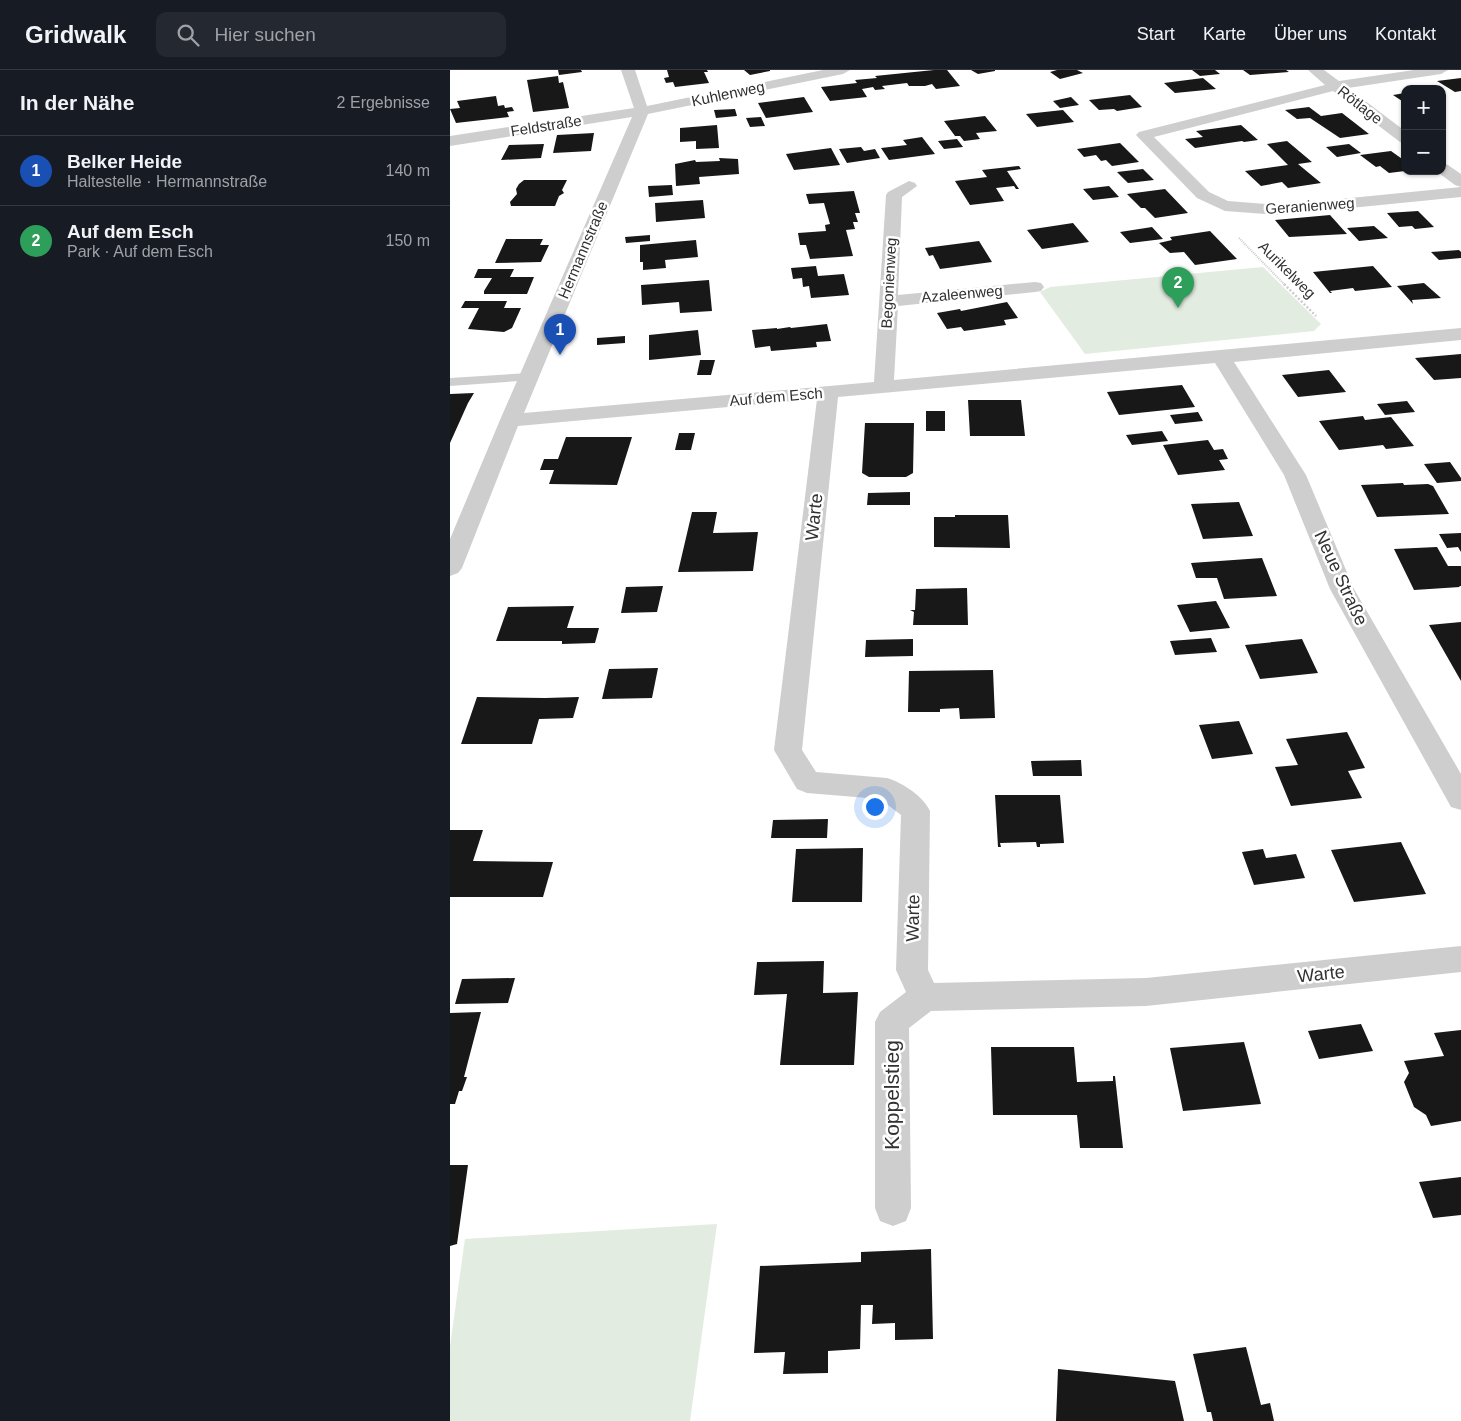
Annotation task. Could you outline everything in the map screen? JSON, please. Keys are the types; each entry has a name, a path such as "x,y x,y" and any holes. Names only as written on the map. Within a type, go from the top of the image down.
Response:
{"street":[{"path":"628,70 642,111"},
{"name":"Kuhlenweg","path":"642,111 843,70"},
{"name":"Rötlage","path":"1315,70 1401,136"},
{"path":"1336,86 1441,70"},
{"name":"Geranienweg","path":"1336,86 1144,135 1203,195 1225,206 1280,210 1461,192"},
{"name":"Feldstraße","path":"450,141 642,111"},
{"name":"Hermannstraße","path":"450,568 510,420 642,111"},
{"path":"1446,171 1461,182"},
{"name":"Begonienweg","path":"884,387 894,195 909,186"},
{"name":"Azaleenweg","path":"888,301 1035,287"},
{"name":"Auf dem Esch","path":"510,420 1345,346 1461,334"},
{"name":"Neue Straße","path":"1221,357 1295,475 1342,589 1461,799"},
{"name":"Warte","path":"828,392 788,750 807,782 887,789 916,811 912,970 924,997 1146,992 1461,959"},
{"name":"Koppelstieg","path":"892,1208 892,1022 924,997"}],"lane":[{"path":"450,382 529,377"}],"path":[{"name":"Aurikelweg","path":"1225,206 1224,223 1345,346"}],"shaded area":[{"path":"1263,267 1321,324 1314,331 1085,354 1040,292 1050,287"},
{"path":"717,1224 690,1421 450,1421 450,1346 465,1239"}],"building":[{"path":"558,70 581,70 582,72 559,75"},
{"path":"667,70 707,70 708,72 704,72 709,83 675,87 673,82 666,83 664,78 669,77"},
{"path":"744,70 770,70 770,71 750,75"},
{"path":"947,70 960,86 936,89 932,84 909,86 907,83 882,86 885,89 875,90 873,87 862,89 867,97 830,101 821,87 857,83 855,80 877,78 875,76"},
{"path":"971,70 995,70 995,71 978,74"},
{"path":"1077,70 1083,73 1060,79 1050,72"},
{"path":"1192,70 1215,70 1220,74 1200,76"},
{"path":"1243,70 1286,70 1289,72 1250,75"},
{"path":"558,76 559,83 563,82 569,108 533,112 527,80"},
{"path":"1203,78 1216,89 1175,93 1164,83"},
{"path":"1461,78 1461,91 1455,92 1437,81"},
{"path":"1401,94 1401,100 1393,95"},
{"path":"1130,95 1142,107 1117,111 1114,109 1099,110 1089,100"},
{"path":"496,96 498,106 512,107 514,111 507,112 509,117 456,123 450,109 460,108 457,101"},
{"path":"804,97 813,112 766,118 758,103"},
{"path":"1071,97 1079,105 1060,108 1053,101"},
{"path":"1309,107 1321,116 1342,113 1369,134 1340,138 1310,118 1297,119 1285,110"},
{"path":"735,109 737,116 716,118 714,110"},
{"path":"1063,110 1074,122 1037,127 1026,114"},
{"path":"985,116 997,131 976,133 980,139 964,141 960,136 955,136 944,121"},
{"path":"761,117 765,126 750,127 746,118"},
{"path":"717,125 719,148 696,149 696,141 680,142 680,128"},
{"path":"1241,125 1258,140 1195,148 1185,139 1203,137 1196,131"},
{"path":"594,133 591,151 553,153 557,135"},
{"path":"922,137 935,154 889,160 881,148 907,145 903,140"},
{"path":"957,139 963,147 944,149 938,141"},
{"path":"1287,141 1312,162 1298,164 1321,183 1288,188 1282,182 1261,186 1245,171 1288,165 1267,144"},
{"path":"1120,143 1139,162 1112,166 1106,160 1101,161 1096,155 1084,157 1077,149"},
{"path":"544,144 541,158 501,160 509,145"},
{"path":"1349,144 1361,153 1337,157 1326,147"},
{"path":"861,147 864,151 875,149 880,158 847,163 839,149"},
{"path":"831,148 840,165 794,170 786,154"},
{"path":"1391,151 1401,158 1401,172 1389,173 1380,166 1376,167 1360,155"},
{"path":"719,158 738,159 739,174 699,177 700,184 676,186 675,164 695,160 696,162 720,161"},
{"path":"1019,166 1021,169 1007,171 1019,189 1016,189 1014,186 996,188 1004,201 970,205 955,181 987,177 982,170"},
{"path":"1143,169 1154,180 1128,183 1117,172"},
{"path":"524,180 567,180 562,190 564,193 559,196 555,206 511,206 510,202 517,194 516,189"},
{"path":"672,185 673,195 649,197 648,186"},
{"path":"1109,186 1119,197 1093,200 1083,189"},
{"path":"1165,189 1188,213 1155,218 1145,208 1141,208 1127,194"},
{"path":"854,191 860,213 855,213 858,222 853,222 855,229 846,230 853,256 810,259 806,245 800,245 798,233 826,231 825,225 830,224 824,203 809,204 806,194"},
{"path":"703,200 705,218 656,222 655,203"},
{"path":"1418,211 1434,227 1415,229 1412,226 1399,227 1387,213"},
{"path":"1330,215 1347,234 1289,237 1275,220"},
{"path":"1073,223 1089,242 1042,249 1027,230"},
{"path":"1374,226 1388,238 1359,241 1347,228"},
{"path":"1152,227 1163,239 1130,243 1120,232"},
{"path":"1210,231 1237,259 1195,265 1184,252 1170,253 1159,243 1172,240 1170,237"},
{"path":"650,235 650,241 626,243 625,237"},
{"path":"506,239 543,239 540,245 549,245 541,262 495,263"},
{"path":"696,240 698,257 665,260 666,268 643,270 643,262 640,262 640,245"},
{"path":"979,241 992,262 940,269 933,255 929,256 925,248"},
{"path":"1459,250 1461,258 1439,260 1431,252"},
{"path":"816,266 818,276 844,274 849,295 811,298 809,286 803,287 802,278 793,279 791,268"},
{"path":"1373,266 1392,287 1355,291 1353,288 1330,291 1332,293 1330,293 1313,272"},
{"path":"478,269 514,269 510,277 534,277 527,294 484,294 492,278 474,278"},
{"path":"709,280 712,311 680,313 679,302 642,305 641,285"},
{"path":"1424,283 1441,298 1412,300 1413,304 1397,286"},
{"path":"465,301 507,301 504,308 521,308 512,328 504,332 468,329 479,308 461,308"},
{"path":"1007,302 1018,318 1004,320 1006,325 964,331 961,327 947,329 937,313 960,309 961,311"},
{"path":"827,324 831,341 816,342 817,347 771,351 770,346 755,348 752,330"},
{"path":"698,330 701,355 649,360 649,335"},
{"path":"625,336 625,343 597,345 597,338"},
{"path":"1461,354 1461,378 1434,380 1415,358"},
{"path":"700,360 715,360 711,375 697,375"},
{"path":"1329,370 1346,392 1298,397 1282,375"},
{"path":"1182,385 1195,407 1119,415 1107,392"},
{"path":"474,393 468,403 450,443 450,394"},
{"path":"968,400 1021,400 1025,436 970,436"},
{"path":"1407,401 1415,412 1385,415 1377,404"},
{"path":"926,411 945,411 945,431 926,431"},
{"path":"1198,412 1203,421 1175,424 1170,415"},
{"path":"1363,416 1365,420 1391,417 1414,446 1386,449 1383,445 1339,450 1319,421"},
{"path":"865,423 914,423 913,473 906,477 869,477 862,473"},
{"path":"1162,431 1168,441 1132,445 1126,435"},
{"path":"679,433 695,433 691,450 675,450"},
{"path":"566,437 632,437 617,485 549,484 554,470 540,470 544,459 558,459"},
{"path":"1208,440 1214,450 1223,449 1228,459 1219,460 1225,470 1178,475 1163,445"},
{"path":"1450,462 1461,478 1461,481 1437,483 1424,464"},
{"path":"1403,483 1404,485 1428,484 1433,486 1449,514 1377,517 1361,485"},
{"path":"910,492 910,505 867,505 868,493"},
{"path":"1239,502 1253,536 1203,539 1191,504"},
{"path":"692,512 717,512 713,533 758,532 753,571 678,572"},
{"path":"955,515 1008,515 1010,548 934,547 934,517 955,517"},
{"path":"1461,533 1461,552 1458,547 1447,548 1439,534"},
{"path":"1437,547 1448,566 1461,566 1461,586 1414,590 1394,549"},
{"path":"1262,558 1277,596 1224,599 1217,578 1196,578 1191,563"},
{"path":"663,586 657,612 621,613 626,587"},
{"path":"967,588 968,625 913,625 914,612 910,610 915,610 916,589"},
{"path":"1216,601 1230,628 1190,632 1177,605"},
{"path":"574,606 567,628 599,628 595,643 562,644 562,641 496,641 508,607"},
{"path":"1461,622 1461,681 1429,625"},
{"path":"1211,638 1217,652 1175,655 1170,641"},
{"path":"913,639 913,656 865,657 866,640"},
{"path":"1302,639 1318,673 1260,679 1245,645"},
{"path":"658,668 652,698 602,699 609,669"},
{"path":"993,670 995,718 960,719 959,708 940,709 940,712 908,712 909,671"},
{"path":"477,697 579,697 573,718 539,719 532,744 461,744"},
{"path":"1239,721 1253,754 1212,759 1199,725"},
{"path":"1347,732 1365,768 1348,771 1362,798 1291,806 1275,767 1298,765 1286,739"},
{"path":"1081,760 1082,776 1033,776 1031,761"},
{"path":"995,795 1060,795 1064,843 1040,844 1040,847 1037,847 1036,842 1000,843 1001,847 998,847"},
{"path":"828,819 827,838 771,838 773,820"},
{"path":"450,830 483,830 473,861 553,862 543,897 450,897"},
{"path":"1401,842 1426,894 1354,902 1331,850"},
{"path":"863,848 862,902 792,902 796,849"},
{"path":"1263,849 1266,858 1296,854 1305,878 1254,885 1242,852"},
{"path":"824,961 823,993 858,992 854,1065 780,1065 787,994 754,995 757,962"},
{"path":"515,978 508,1003 455,1004 462,979"},
{"path":"481,1012 464,1077 467,1077 462,1091 459,1091 455,1104 450,1104 450,1013"},
{"path":"1361,1024 1373,1051 1319,1059 1308,1031"},
{"path":"1461,1030 1461,1121 1431,1126 1426,1115 1414,1107 1404,1082 1409,1073 1404,1061 1444,1056 1434,1033"},
{"path":"1244,1042 1261,1104 1183,1111 1170,1048"},
{"path":"991,1047 1074,1047 1077,1082 1113,1081 1113,1076 1115,1076 1123,1148 1080,1148 1077,1115 993,1115"},
{"path":"450,1165 468,1165 457,1244 450,1246"},
{"path":"1461,1177 1461,1215 1433,1218 1419,1182"},
{"path":"931,1249 933,1339 895,1340 895,1323 872,1324 873,1305 861,1305 860,1349 828,1351 828,1373 783,1374 785,1352 754,1353 760,1266 861,1262 861,1252"},
{"path":"1246,1347 1261,1405 1270,1403 1274,1421 1213,1421 1211,1412 1207,1412 1193,1354"},
{"path":"1058,1369 1175,1381 1184,1421 1056,1421"}],"place":[{"name":"Auf dem Esch","path":"1178,308"},
{"name":"Belker Heide","path":"560,355"}]}
